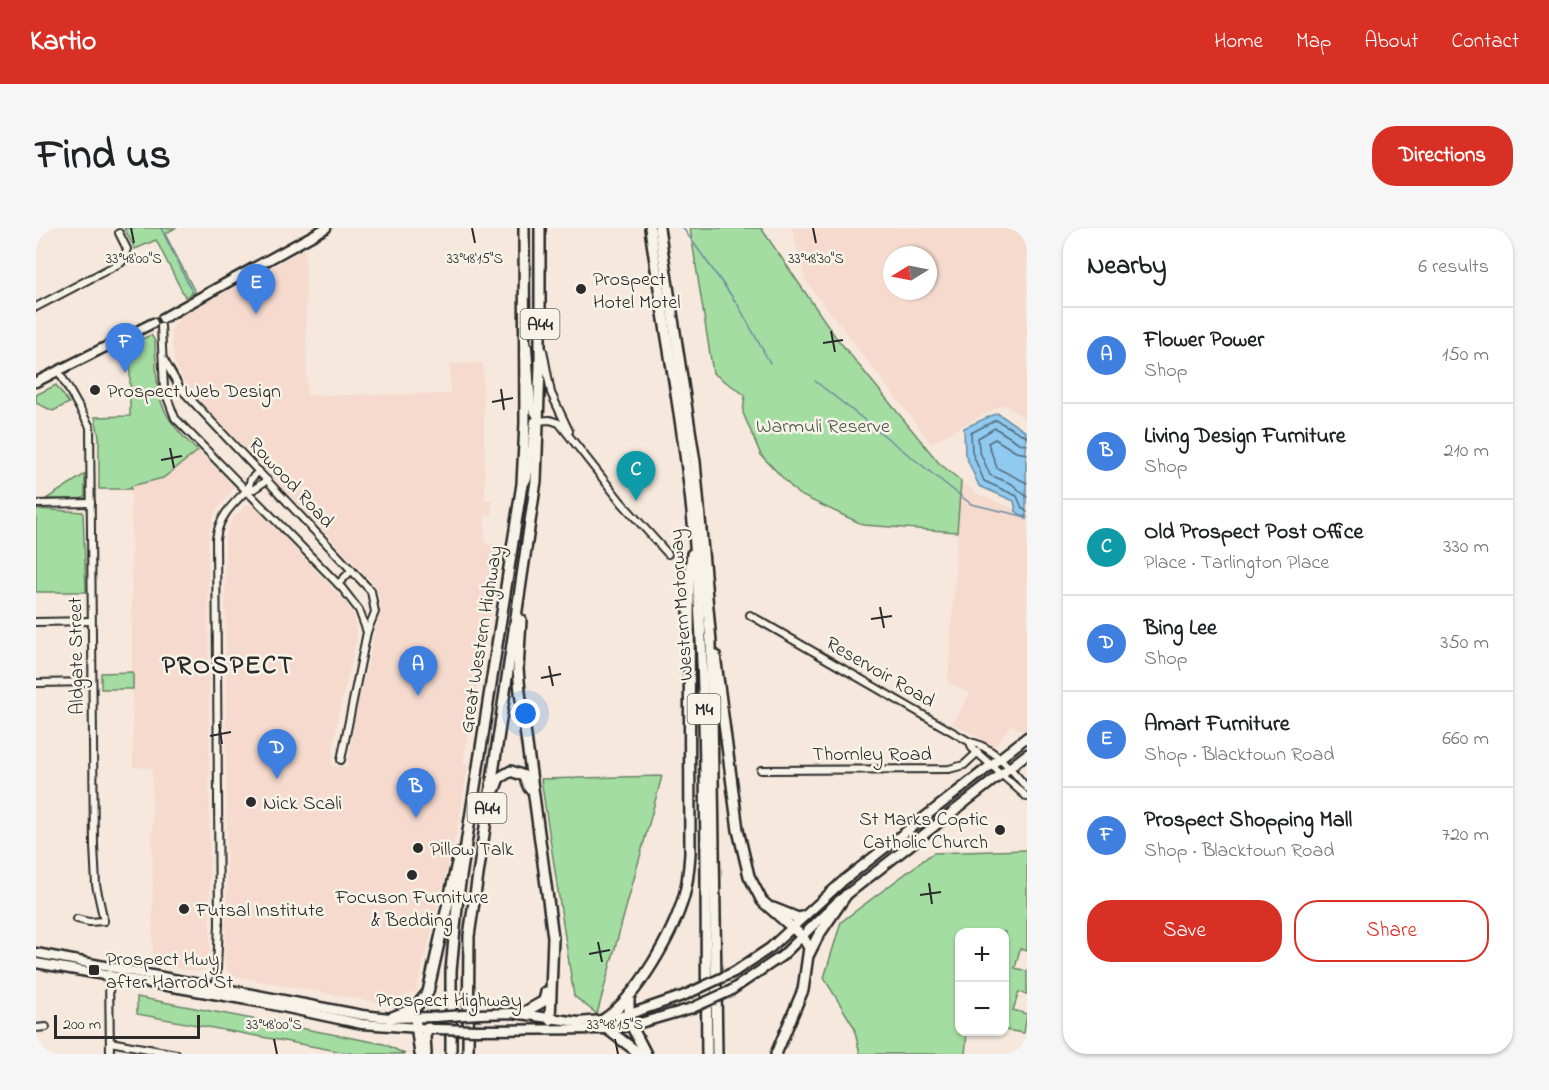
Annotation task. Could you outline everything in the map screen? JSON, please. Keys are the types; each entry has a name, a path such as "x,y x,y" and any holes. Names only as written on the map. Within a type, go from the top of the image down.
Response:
{"highway":[{"name":"Great Western Highway","path":"451,1054 454,936 520,498 525,423 524,228"},
{"name":"Great Western Highway","path":"468,1054 469,936 535,492 540,334 540,228"},
{"name":"Western Motorway","path":"650,228 676,388 694,531 704,707 707,1054"},
{"name":"Western Motorway","path":"659,228 696,471 711,642 717,1054"},
{"path":"640,1054 605,1024 629,996 673,925 686,891 690,854 689,580 694,531"},
{"path":"525,564 518,669 553,937 550,1020"},
{"path":"711,642 717,659 738,830 753,886 768,906 803,937 809,954"},
{"path":"480,754 487,760 496,752"},
{"path":"483,842 499,778 507,772 520,772 529,787 550,953 544,1001 523,1013"},
{"path":"390,1018 415,1008 425,997 431,985 475,787"},
{"path":"776,1054 797,1008 809,954 818,936 846,895"},
{"path":"768,906 798,918 802,916"},
{"path":"629,996 627,1015 630,1026 646,1054"},
{"path":"415,1023 420,1054"},
{"path":"426,1054 425,1035 432,1028"}],"main road":[{"path":"36,382 159,322 326,228"},
{"name":"Prospect Highway","path":"36,963 109,972 323,1009 390,1018 432,1028 478,1029 605,1024 685,995 734,972 770,948 802,916 859,868 1027,737"},
{"name":"Prospect Highway","path":"215,991 362,1024 415,1023 435,1017 523,1013 550,1020 630,1026 692,1008 730,992 771,964 846,895 1027,754"},
{"name":"Prospect Highway","path":"36,953 109,972"}],"street":[{"path":"36,231 41,228"},
{"path":"36,307 122,262 127,249 119,233"},
{"name":"Rowood Road","path":"159,322 164,360 164,389 175,418 248,489 338,584 354,602 367,633"},
{"path":"525,326 530,357 532,409 538,419 560,423 622,503 668,554"},
{"path":"540,334 551,393 571,435"},
{"name":"Rowood Road","path":"164,360 180,388 367,586 375,602 375,614 367,633 340,760"},
{"name":"Aldgate Street","path":"58,370 90,427 94,856 96,885 104,921 89,922 77,919"},
{"path":"520,498 528,478 532,427 538,419"},
{"path":"215,991 219,925 216,539 224,514 248,489 251,479 259,471"},
{"path":"248,489 254,489 267,480"},
{"path":"36,504 91,503"},
{"path":"338,584 352,570"},
{"name":"Reservoir Road","path":"750,615 970,742 976,743 1000,759 1027,788"},
{"path":"36,622 91,621"},
{"path":"36,683 92,682"},
{"name":"Reservoir Road","path":"970,742 992,766 1027,797"},
{"name":"Thornley Road","path":"761,770 954,769 964,765 978,752"},
{"path":"109,972 110,1054"},
{"path":"36,1028 46,1027"},
{"path":"110,1042 176,1054"}],"shaded area":[{"path":"792,228 1027,228 1027,420 1004,404 931,443 806,281"},
{"path":"305,249 307,395 450,394 450,364 483,363 485,500 492,500 492,515 485,515 485,544 502,544 480,682 478,681 463,764 468,765 459,822 416,991 385,1004 234,976 228,973 225,965 227,893 225,538 232,519 246,505 254,505 347,604 354,616 357,639 338,716 331,766 348,766 356,713 381,607 379,595 371,581 186,386 175,363 171,331 180,317"},
{"path":"198,451 235,487 214,514 208,538 210,950 208,967 200,972 153,964 152,768 133,767 131,486 180,467"},
{"path":"961,481 977,494 1027,514 1027,728 1024,731 1010,725 993,749 977,736 952,723 970,694 948,682"}],"green space":[{"path":"124,228 175,228 165,234 195,292 185,297 156,240 135,249"},
{"name":"Warmuli Reserve","path":"690,228 761,228 835,336 939,463 961,481 957,532 864,525 798,494 761,455 743,413 745,395 713,373"},
{"path":"151,335 155,341 158,390 161,402 174,426 198,451 163,478 131,486 131,489 99,489 99,437 95,417 130,416 130,344"},
{"path":"56,385 69,403 53,411 36,403 36,395"},
{"path":"85,474 85,497 46,499"},
{"path":"36,509 83,512 86,592 36,592"},
{"path":"133,672 133,689 101,689 101,673"},
{"path":"662,776 597,1014 574,996 541,779"},
{"path":"1027,850 1027,951 1020,949 1015,968 1027,971 1027,994 1019,992 1013,1010 1027,1014 1024,1033 1009,1031 1009,928 955,928 955,1036 967,1036 965,1054 860,1054 854,1027 824,978 841,922 933,853"},
{"path":"137,997 384,1044 405,1054 354,1054 137,1014"}],"water":[{"path":"997,413 1026,432 1026,519 1016,511 1014,501 979,486 965,454 964,428"}],"waterway":[{"path":"161,228 192,292"},
{"path":"683,228 738,305 770,363"},
{"path":"815,381 971,504 1027,517"}],"place":[{"name":"Prospect Hotel Motel","path":"581,289"},
{"name":"Amart Furniture","path":"256,314"},
{"name":"Prospect Shopping Mall","path":"125,373"},
{"name":"Prospect Web Design","path":"95,390"},
{"name":"Old Prospect Post Office","path":"636,501"},
{"name":"Flower Power","path":"418,696"},
{"name":"Bing Lee","path":"277,779"},
{"name":"Nick Scali","path":"251,802"},
{"name":"Living Design Furniture","path":"416,818"},
{"name":"St Marks Coptic Catholic Church","path":"1000,830"},
{"name":"Pillow Talk","path":"418,848"},
{"name":"Focuson Furniture & Bedding","path":"412,875"},
{"name":"Futsal Institute","path":"184,909"},
{"name":"Prospect Hwy after Harrod St","path":"94,970"}],"district":[{"name":"PROSPECT","path":"228,664"}]}
